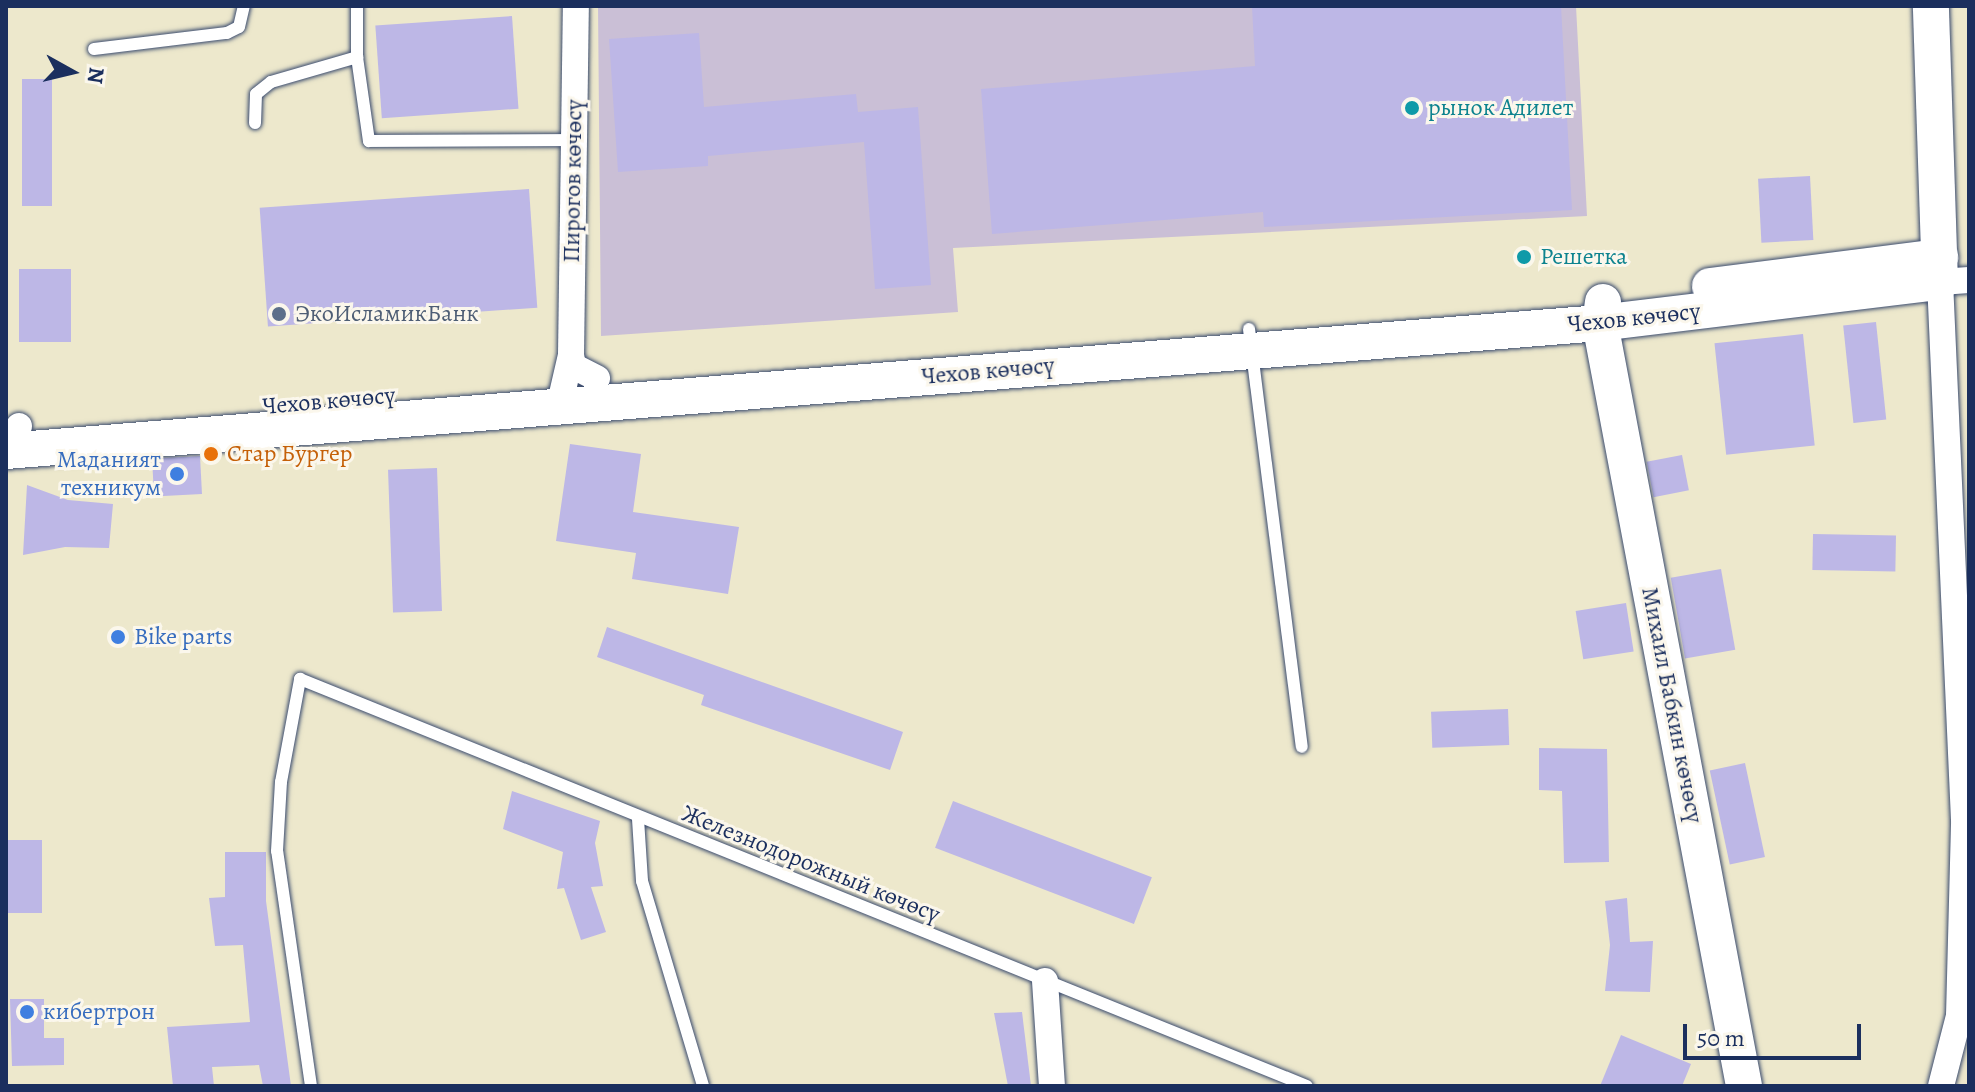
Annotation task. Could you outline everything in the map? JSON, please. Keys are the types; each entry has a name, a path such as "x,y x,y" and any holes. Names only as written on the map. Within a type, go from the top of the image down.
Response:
{"street":[{"name":"Пирогов көчөсү","path":"569,387 576,6"},
{"path":"1931,6 1950,273 1966,820 1964,1017 1941,1086"},
{"name":"Чехов көчөсү","path":"12,439 569,387 1604,311 1950,273"},
{"name":"Михаил Бабкин көчөсү","path":"1604,311 1744,1086"},
{"path":"1045,981 1052,1086"}],"lane":[{"path":"94,49 227,33 239,27 244,6"},
{"path":"357,6 357,57 364,132 378,145 574,140"},
{"path":"255,123 256,94 271,82 357,57"},
{"path":"1251,339 1302,747"},
{"name":"Железнодорожный көчөсү","path":"311,1086 277,851 281,782 300,679 638,819 1307,1086"},
{"path":"638,819 642,881 703,1086"}],"shaded area":[{"path":"598,6 1576,6 1587,216 953,248 958,312 601,336"}],"building":[{"name":"рынок Адилет","path":"1252,6 1561,6 1572,210 1264,227 1263,212 992,234 981,89 1255,66"},
{"path":"512,16 518,109 382,118 375,26"},
{"path":"699,33 704,107 856,94 858,112 918,107 931,285 875,289 864,142 708,156 708,166 618,172 609,39"},
{"path":"22,79 52,79 52,206 22,206"},
{"path":"1810,176 1813,240 1761,243 1758,179"},
{"path":"529,189 537,308 268,327 260,208"},
{"path":"19,269 71,269 71,342 19,342"},
{"path":"1876,322 1886,419 1853,423 1843,325"},
{"path":"1803,334 1815,445 1726,455 1714,343"},
{"path":"570,444 641,454 633,512 739,527 728,594 632,579 636,553 556,541"},
{"path":"1682,455 1689,490 1654,497 1647,462"},
{"name":"Маданият техникум","path":"200,456 202,494 154,496 152,459"},
{"path":"437,468 442,611 393,613 388,470"},
{"path":"27,485 68,500 113,504 109,548 65,547 23,555"},
{"path":"1813,534 1896,535 1895,571 1812,570"},
{"path":"1721,569 1735,650 1685,659 1671,578"},
{"path":"1626,603 1634,651 1583,659 1576,611"},
{"path":"607,627 903,732 890,770 701,705 704,695 597,657"},
{"path":"1508,709 1509,745 1432,748 1431,712"},
{"path":"1539,748 1607,749 1609,862 1564,863 1562,791 1539,790"},
{"path":"1745,763 1765,857 1730,864 1710,770"},
{"path":"512,791 600,821 595,843 603,886 591,887 606,932 581,940 564,888 557,889 563,852 503,829"},
{"path":"953,801 1152,877 1134,924 935,848"},
{"path":"6,840 42,840 42,913 6,913"},
{"path":"225,852 266,852 266,901 291,1086 263,1086 259,1065 212,1067 214,1086 173,1086 167,1027 250,1022 243,945 215,946 209,898 225,897"},
{"path":"1627,898 1630,942 1653,941 1650,992 1605,991 1610,945 1605,901"},
{"path":"10,999 44,999 44,1038 64,1038 64,1065 12,1066"},
{"path":"1022,1012 1031,1086 1008,1086 994,1013"},
{"path":"1621,1035 1691,1064 1682,1086 1600,1086"}],"place":[{"name":"рынок Адилет","path":"1412,108"},
{"name":"Решетка","path":"1524,257"},
{"name":"ЭкоИсламикБанк","path":"279,314"},
{"name":"Стар Бургер","path":"211,454"},
{"name":"Маданият техникум","path":"177,474"},
{"name":"Bike parts","path":"118,637"},
{"name":"кибертрон","path":"27,1012"}]}
